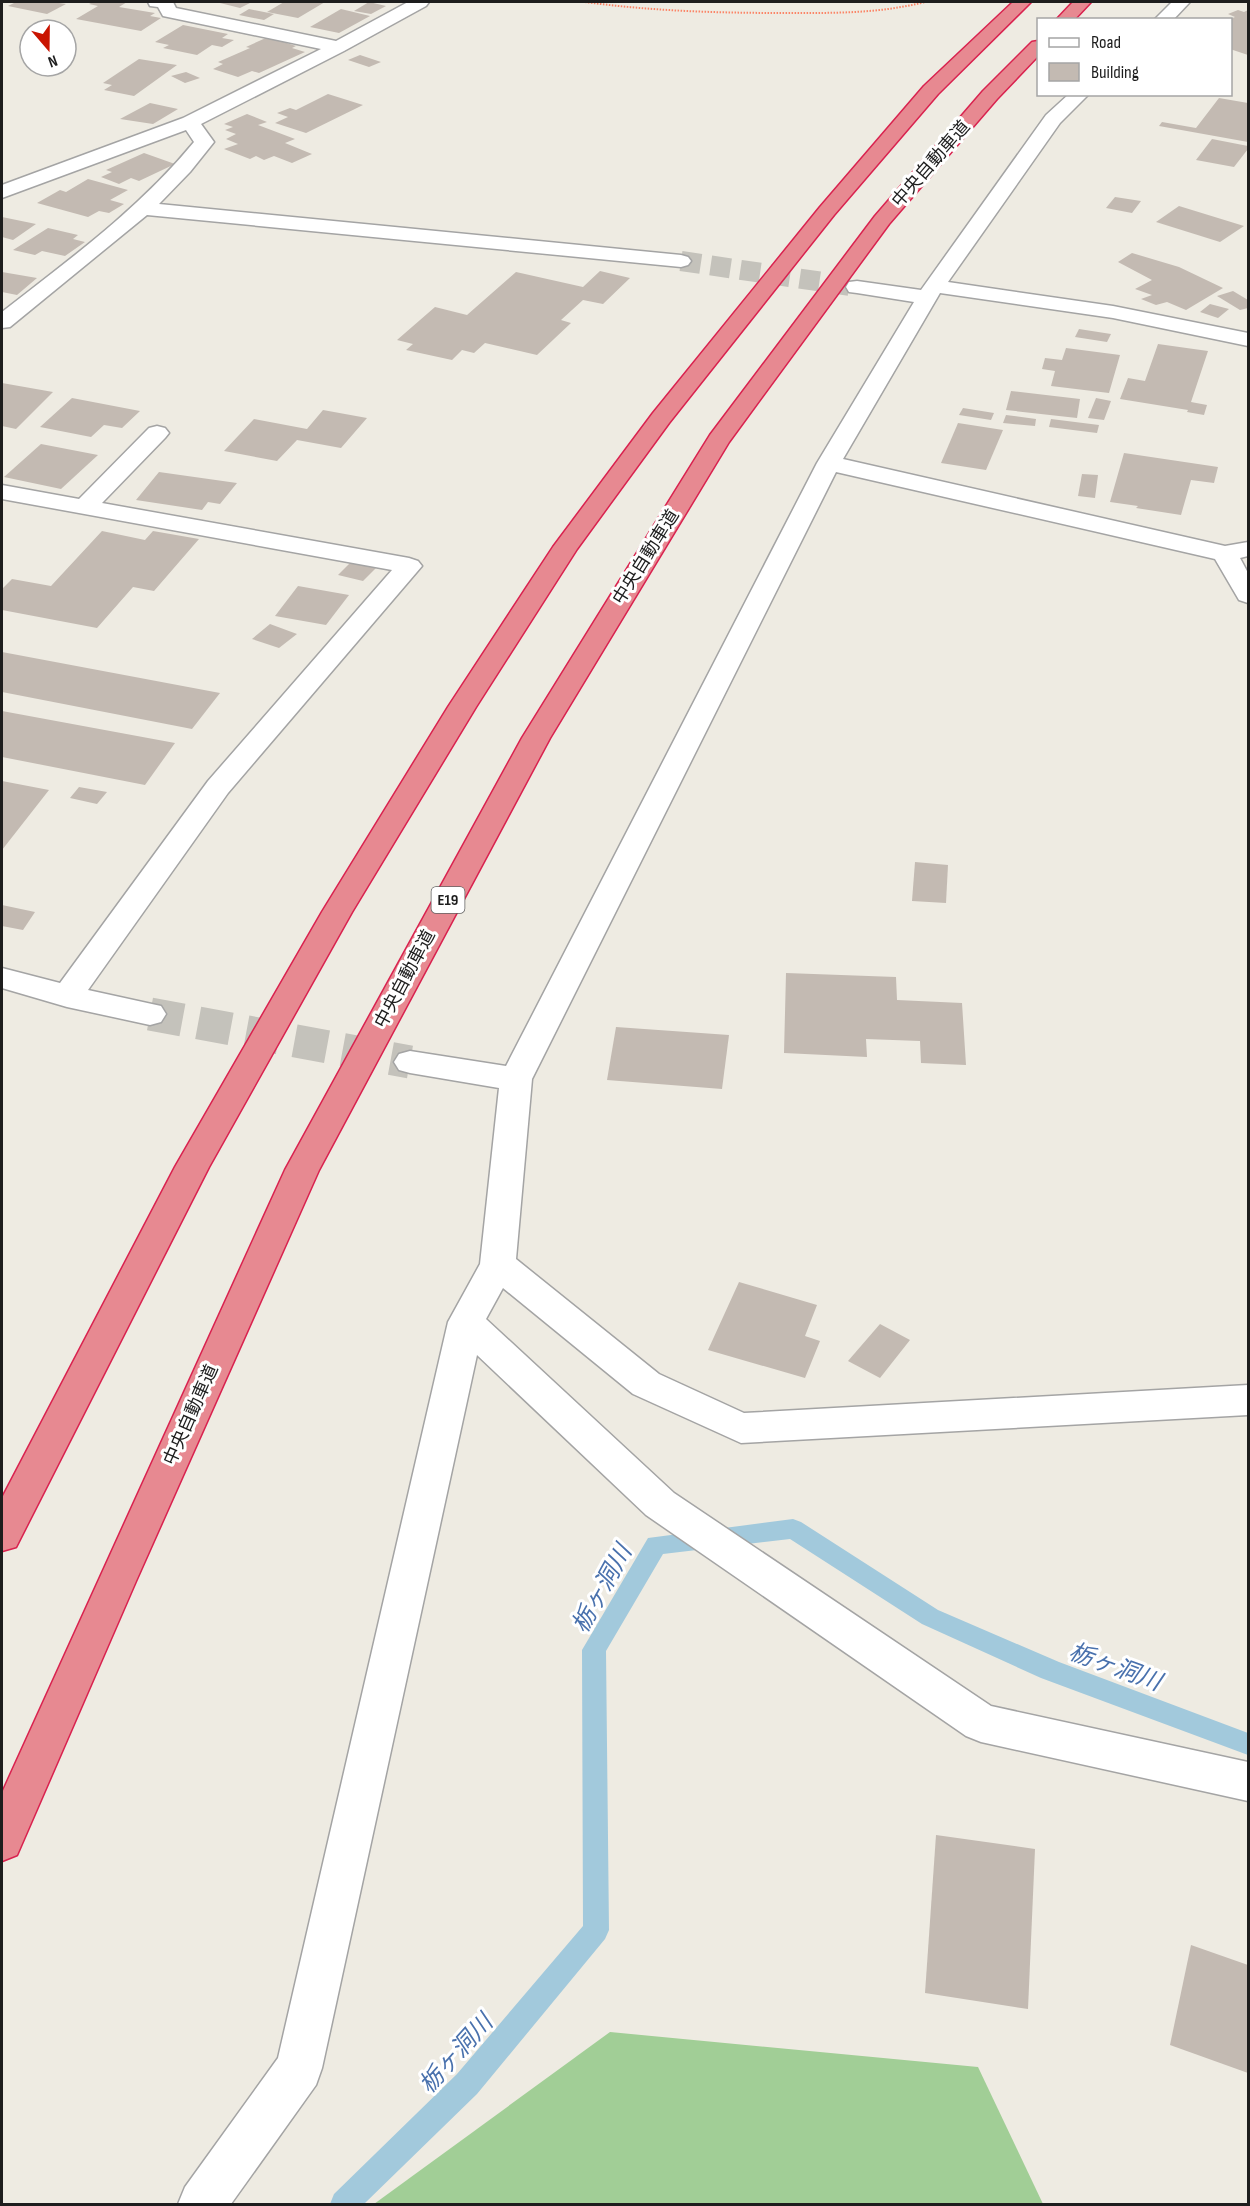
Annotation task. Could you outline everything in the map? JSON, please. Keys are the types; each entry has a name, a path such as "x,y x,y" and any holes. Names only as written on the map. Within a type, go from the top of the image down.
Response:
{"highway":[{"path":"2,1535 192,1167 337,912 462,707 566,547 661,418 827,211 931,90 1022,2"},
{"path":"1066,18 1082,2"},
{"name":"中央自動車道","path":"2,1840 302,1170 536,738 718,440 882,220 990,95 1037,47"}],"street":[{"path":"156,2 165,3 169,12 338,47"},
{"path":"2,192 190,122 338,47 420,2"},
{"path":"1164,18 1181,2"},
{"path":"202,2205 299,2068 466,1322 498,1264 516,1079 829,463 930,291 1053,119 1078,96"},
{"path":"2,322 144,209 186,167 204,142 190,122"},
{"path":"144,209 681,261"},
{"path":"857,287 930,291 1113,312 1248,340"},
{"path":"84,507 157,433"},
{"path":"829,463 1237,551 1248,595"},
{"path":"2,492 409,566 218,787 67,996"},
{"path":"2,978 67,996 150,1014"},
{"path":"410,1062 516,1079"},
{"path":"498,1264 646,1383 741,1428 1248,1400"},
{"path":"466,1322 660,1504 981,1723 1248,1782"}],"path":[{"path":"585,2 658,11 718,13 865,12 925,2"}],"green space":[{"path":"610,2032 978,2067 1043,2204 374,2204"}],"building":[{"path":"16,2 66,4 47,14 8,6"},
{"path":"127,2 119,7 155,13 150,16 161,18 141,31 78,19 98,6 89,4"},
{"path":"216,2 252,2 240,8"},
{"path":"284,2 325,2 298,18 267,12"},
{"path":"369,2 386,6 371,14 354,11"},
{"path":"249,9 274,14 264,20 239,15"},
{"path":"341,9 370,16 339,33 310,27"},
{"path":"1238,10 1244,12 1248,10 1248,55 1232,50 1232,18 1235,17 1228,14"},
{"path":"183,25 228,34 222,38 234,40 222,47 212,45 197,55 163,48 169,45 155,42"},
{"path":"268,37 296,46 292,48 305,52 259,73 252,71 238,77 213,69 223,64 218,62"},
{"path":"360,55 381,62 369,67 348,60"},
{"path":"139,59 177,65 134,96 104,90 112,85 103,83"},
{"path":"186,72 200,78 185,83 171,76"},
{"path":"328,94 363,105 306,133 275,123 288,117 277,113 290,108 296,110"},
{"path":"1219,98 1248,103 1248,142 1159,126 1162,122 1196,128"},
{"path":"150,103 178,109 153,124 120,119"},
{"path":"247,114 267,122 258,125 295,139 285,143 312,154 292,163 274,156 264,160 256,156 250,159 224,149 238,144 226,139 236,134 225,130 233,127 224,124"},
{"path":"1212,139 1248,146 1248,149 1234,167 1196,160"},
{"path":"144,153 175,164 139,181 131,178 119,184 101,177 112,172 106,170"},
{"path":"88,179 128,190 110,200 124,204 109,213 99,211 88,217 37,203 60,190 66,192"},
{"path":"1115,197 1141,201 1132,213 1106,208"},
{"path":"1179,206 1244,226 1220,242 1156,222"},
{"path":"2,217 36,224 13,240 2,237"},
{"path":"48,228 78,235 73,239 85,242 65,256 42,251 35,255 13,250"},
{"path":"1132,253 1179,267 1223,288 1186,310 1167,302 1156,305 1141,299 1152,295 1135,289 1152,280 1118,262"},
{"path":"600,271 630,278 603,304 583,300 561,320 571,323 537,355 485,343 474,353 462,350 452,360 406,350 413,344 397,340 435,307 467,315 516,272 583,287"},
{"path":"2,272 37,278 17,295 2,292"},
{"path":"1233,291 1248,300 1248,308 1240,310 1217,296"},
{"path":"1210,304 1229,309 1218,318 1200,312"},
{"path":"1079,329 1111,334 1107,342 1075,337"},
{"path":"1158,344 1208,351 1191,402 1207,405 1204,415 1187,412 1188,410 1120,399 1128,378 1145,381"},
{"path":"1066,348 1120,355 1109,393 1051,386 1055,371 1042,369 1045,358 1062,360"},
{"path":"2,383 53,392 16,429 2,426"},
{"path":"1011,391 1080,399 1077,418 1006,410"},
{"path":"72,398 140,411 122,428 104,425 91,437 40,427"},
{"path":"1096,398 1111,401 1104,420 1088,418"},
{"path":"963,408 994,413 991,420 959,415"},
{"path":"323,410 367,418 341,448 297,440 277,461 224,451 254,419 307,429"},
{"path":"1006,415 1036,419 1035,426 1003,423"},
{"path":"1051,419 1099,425 1097,433 1049,427"},
{"path":"958,423 1003,430 986,470 941,463"},
{"path":"41,444 98,455 61,489 4,477"},
{"path":"1124,453 1218,467 1214,483 1191,480 1181,515 1110,502"},
{"path":"159,472 237,483 220,504 208,502 202,510 136,500"},
{"path":"1082,474 1098,475 1095,498 1078,496"},
{"path":"102,531 145,540 153,531 199,539 154,591 133,587 97,628 2,610 2,589 12,579 51,586"},
{"path":"353,560 378,566 363,581 338,575"},
{"path":"298,586 349,595 326,625 275,616"},
{"path":"270,624 297,634 279,648 252,639"},
{"path":"2,652 220,693 192,729 2,692"},
{"path":"2,711 175,743 145,785 2,757"},
{"path":"2,781 49,790 2,850"},
{"path":"79,787 107,792 97,804 70,798"},
{"path":"915,862 948,865 946,903 912,901"},
{"path":"2,905 35,912 23,930 2,926"},
{"path":"786,973 896,977 897,1000 962,1003 966,1065 921,1063 920,1041 866,1039 867,1057 784,1053"},
{"path":"616,1027 729,1035 722,1089 607,1080"},
{"path":"739,1282 817,1305 805,1336 820,1341 805,1378 708,1350"},
{"path":"880,1324 910,1340 880,1378 848,1361"},
{"path":"936,1835 1035,1849 1028,2009 925,1993"},
{"path":"1191,1945 1248,1965 1248,2073 1170,2045"}],"waterway":[{"name":"栃ヶ洞川","path":"344,2204 467,2084 596,1930 594,1650 656,1545 793,1529 930,1617 1050,1670 1248,1744"}],"tunnel":[{"path":"681,261 857,287"},
{"path":"150,1014 410,1062"}]}
